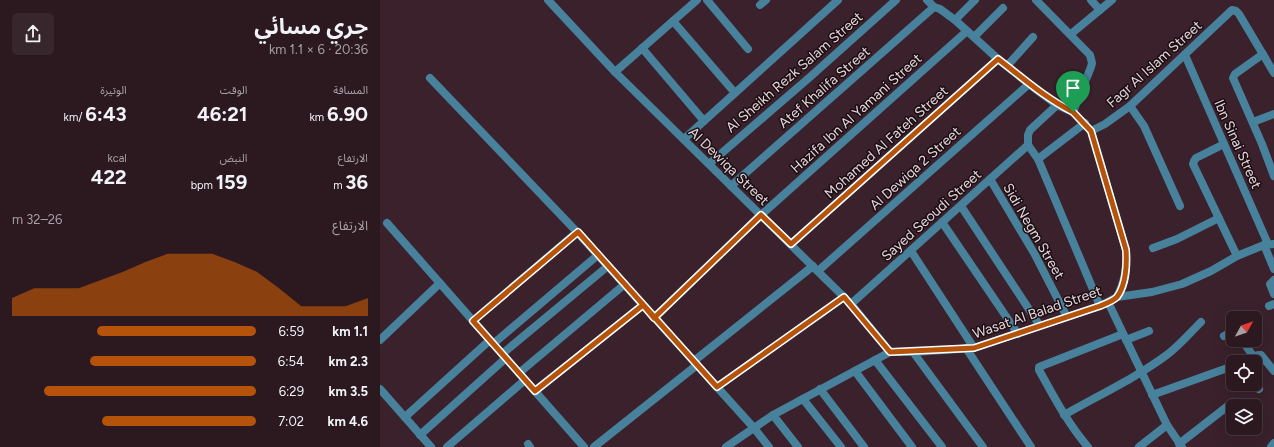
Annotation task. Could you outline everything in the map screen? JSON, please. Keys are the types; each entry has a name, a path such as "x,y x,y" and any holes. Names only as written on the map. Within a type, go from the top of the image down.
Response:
{"street":[{"name":"Al Dewiqa Street","path":"548,0 615,72 851,304 890,352"},
{"path":"615,72 697,0"},
{"path":"707,0 748,49"},
{"path":"684,139 838,0"},
{"name":"Al Sheikh Rezk Salam Street","path":"709,164 896,0"},
{"path":"927,0 934,7 940,9 955,20 998,59 1029,84 1057,105 1073,112 1091,131 1126,250 1127,266 1124,282 1117,297"},
{"path":"955,20 975,0"},
{"path":"1036,0 1090,55 1092,63 1073,112"},
{"path":"1091,0 1100,10"},
{"path":"1071,34 1112,0"},
{"name":"Atef Khalifa Street","path":"731,186 934,7"},
{"path":"974,37 1003,8"},
{"name":"Fagr Al Islam Street","path":"1091,131 1105,124 1130,106 1230,11 1234,10 1239,14 1263,54"},
{"path":"673,21 735,92"},
{"name":"Hazifa Ibn Al Yamani Street","path":"654,318 761,215 968,31"},
{"path":"1007,66 1033,37"},
{"path":"642,48 704,121"},
{"path":"1274,73 1263,54 1233,76 1274,176"},
{"name":"Ibn Sinai Street","path":"1185,55 1269,244 1274,269"},
{"name":"Mohamed Al Fateh Street","path":"791,244 998,59"},
{"path":"430,78 578,232 754,428 769,447"},
{"name":"Al Dewiqa 2 Street","path":"594,447 696,363 816,268 1029,84"},
{"path":"1057,105 1030,130 1028,135 1028,145 1038,159 1100,306"},
{"path":"1130,106 1144,126 1180,206"},
{"path":"1253,122 1273,116"},
{"path":"1038,159 1085,123"},
{"path":"1224,144 1196,158 1193,162 1237,256"},
{"name":"Sayed Seoudi Street","path":"851,304 1028,145"},
{"name":"Sidi Negm Street","path":"990,179 1034,253 1066,317"},
{"path":"961,206 1040,326"},
{"path":"1153,248 1177,239 1219,218"},
{"path":"942,222 1018,334"},
{"path":"387,223 584,447"},
{"path":"473,321 578,232"},
{"name":"Wasat Al Balad Street","path":"726,447 736,444 754,428 773,415 890,352 970,348 1018,334 1100,306 1117,297 1152,292 1182,284 1211,271 1237,256 1269,244"},
{"path":"911,251 1031,447"},
{"path":"405,417 491,342 598,255"},
{"path":"420,435 504,356 608,266"},
{"path":"1274,280 1270,284 1274,294"},
{"path":"380,340 440,284"},
{"path":"519,373 625,284"},
{"path":"717,387 844,297"},
{"path":"1108,302 1167,426 1180,445 1226,408"},
{"path":"535,391 643,305"},
{"path":"1064,415 1141,372 1168,354 1201,322"},
{"path":"1088,447 1064,415 1039,370 1039,366 1125,337 1149,331"},
{"path":"914,352 983,447"},
{"path":"1262,357 1274,371"},
{"path":"875,360 942,447"},
{"path":"1152,395 1226,369"},
{"path":"855,371 912,447"},
{"path":"447,447 525,380"},
{"path":"380,389 431,447"},
{"path":"820,390 864,447"},
{"path":"803,399 841,447"},
{"path":"773,415 798,447"},
{"path":"1139,447 1167,426"},
{"path":"1271,447 1274,442"}],"route":[{"path":"1073,112 1057,105 998,59 791,244 761,215 654,318 643,305 535,391 473,321 578,232 625,284 643,305 654,318 717,387 844,297 890,352 974,348 1100,306 1117,297 1124,282 1127,266 1126,250 1091,131 1073,112"}]}
